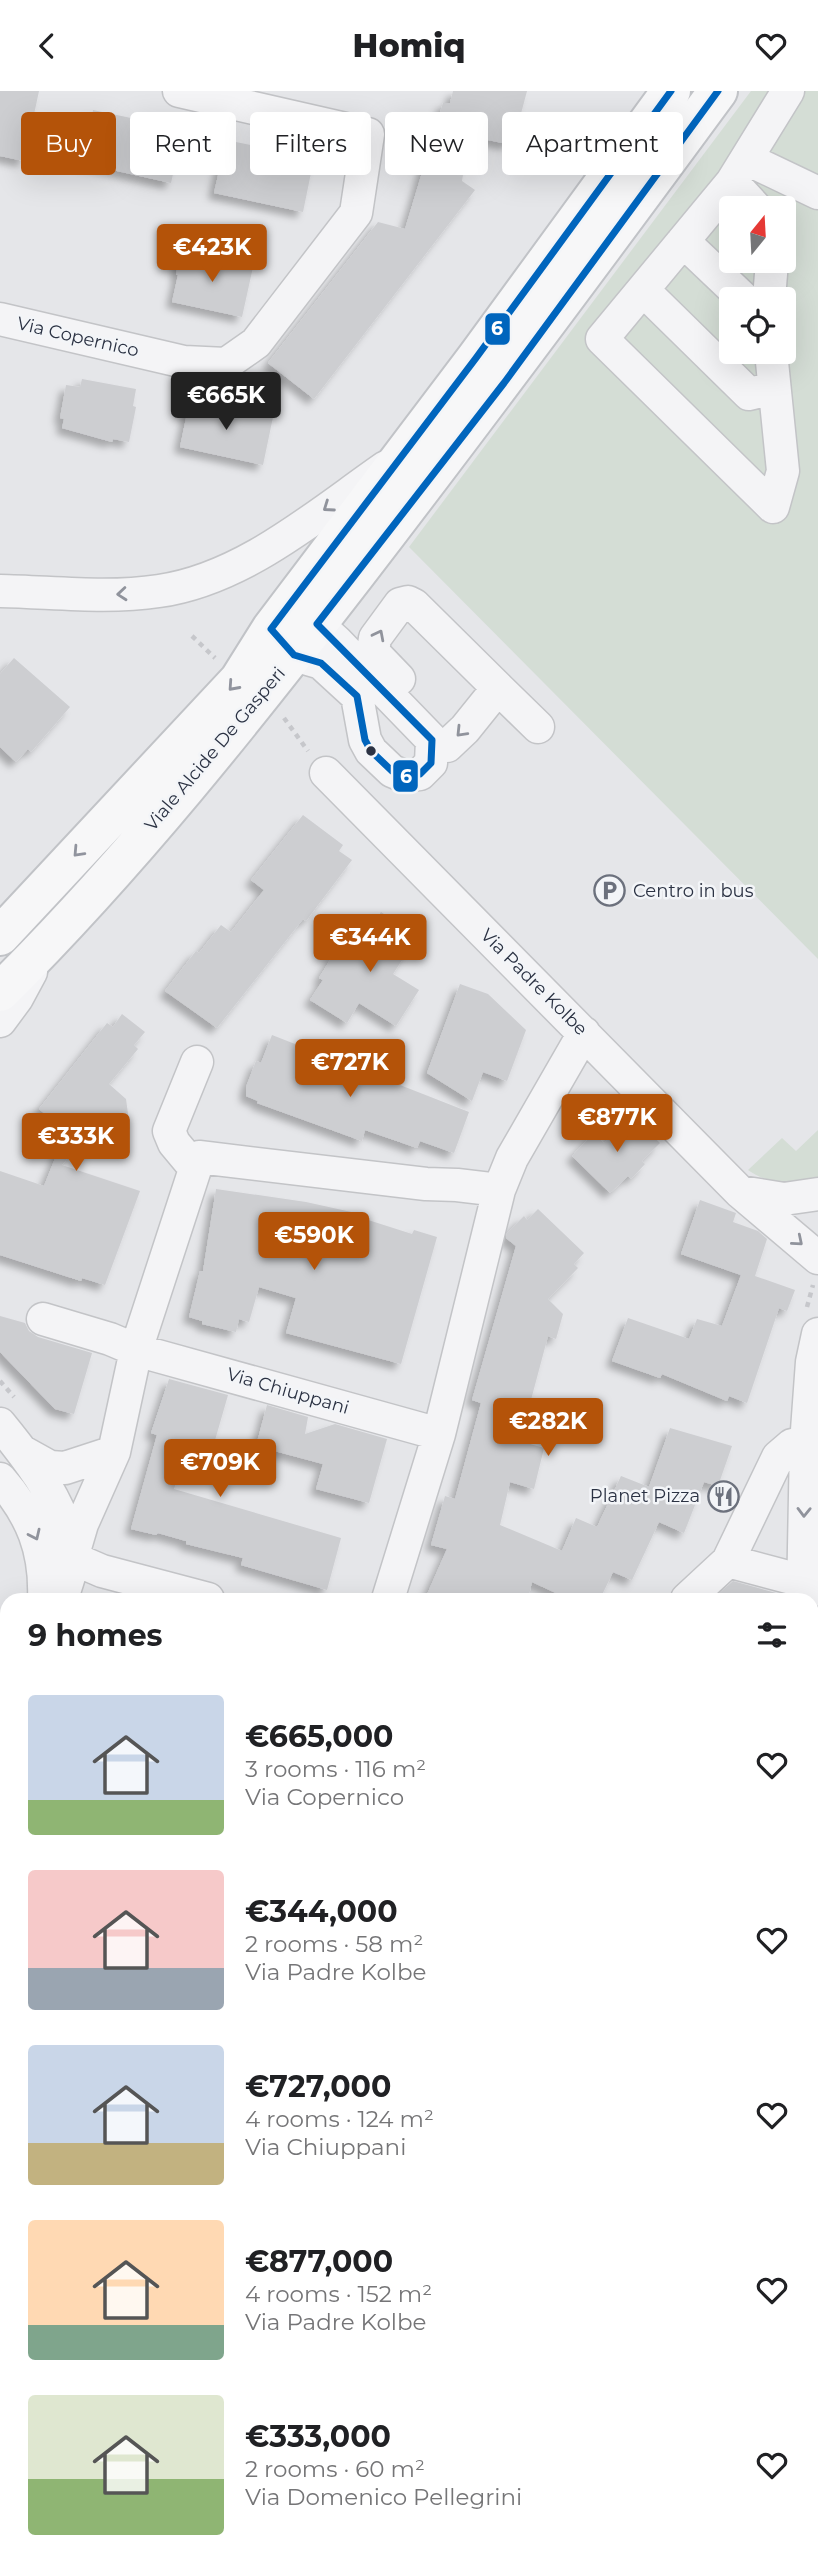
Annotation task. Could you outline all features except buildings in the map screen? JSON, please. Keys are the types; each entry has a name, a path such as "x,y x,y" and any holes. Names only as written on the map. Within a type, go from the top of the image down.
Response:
{"main road":[{"name":"Viale Alcide De Gasperi","path":"0,992 43,949 213,758 404,454 671,91"},
{"name":"Viale Alcide De Gasperi","path":"0,936 239,680 291,630 504,383 718,91"}],"street":[{"name":"Via Copernico","path":"0,319 184,362 226,364 256,343 356,213 368,134 179,91"},
{"path":"772,364 783,471 773,507 603,339 739,171 788,91"},
{"path":"739,171 818,193"},
{"path":"739,171 750,196"},
{"path":"683,241 731,287"},
{"path":"643,290 749,394 774,389"},
{"path":"0,591 110,596 162,591 220,573 264,551 404,454"},
{"path":"439,754 446,728 373,652 374,638 400,604 408,602 414,605 538,727"},
{"path":"291,630 336,641 432,740 439,754"},
{"path":"291,630 321,663 357,696 365,740 371,751 392,771 404,776 420,774 465,729 498,688"},
{"name":"Via Padre Kolbe","path":"326,773 740,1192 818,1258"},
{"path":"0,1021 17,998 43,949"},
{"path":"390,1593 439,1434 499,1190 513,1158 584,1033"},
{"path":"197,1062 169,1131 174,1143 189,1161 199,1157 499,1190"},
{"path":"63,1593 82,1524 114,1452 136,1350 199,1157"},
{"path":"740,1192 784,1199 818,1194"},
{"name":"Via Chiuppani","path":"43,1319 110,1339 136,1350 439,1434"},
{"path":"728,1561 803,1590 806,1444 812,1361 818,1334"},
{"path":"0,1424 23,1452 52,1496 65,1525 72,1558"},
{"path":"693,1593 728,1561 778,1457 792,1445 806,1444"},
{"path":"23,1452 50,1467 65,1468 114,1452"},
{"path":"0,1479 18,1498 41,1548 44,1593"},
{"path":"72,1558 102,1571 185,1593"}],"shaded area":[{"path":"751,91 818,91 818,959 409,547"},
{"path":"818,1130 818,1180 773,1181 748,1170 782,1138 796,1151"}],"transit line":[{"name":"6","path":"671,91 476,358 271,629 294,655 321,663 357,696 365,740 371,751 392,771 404,776 420,774 431,763 432,740 317,624 504,383 718,91"}],"place":[{"name":"Centro in bus","path":"610,891"},
{"name":"Planet Pizza","path":"723,1496"}]}
